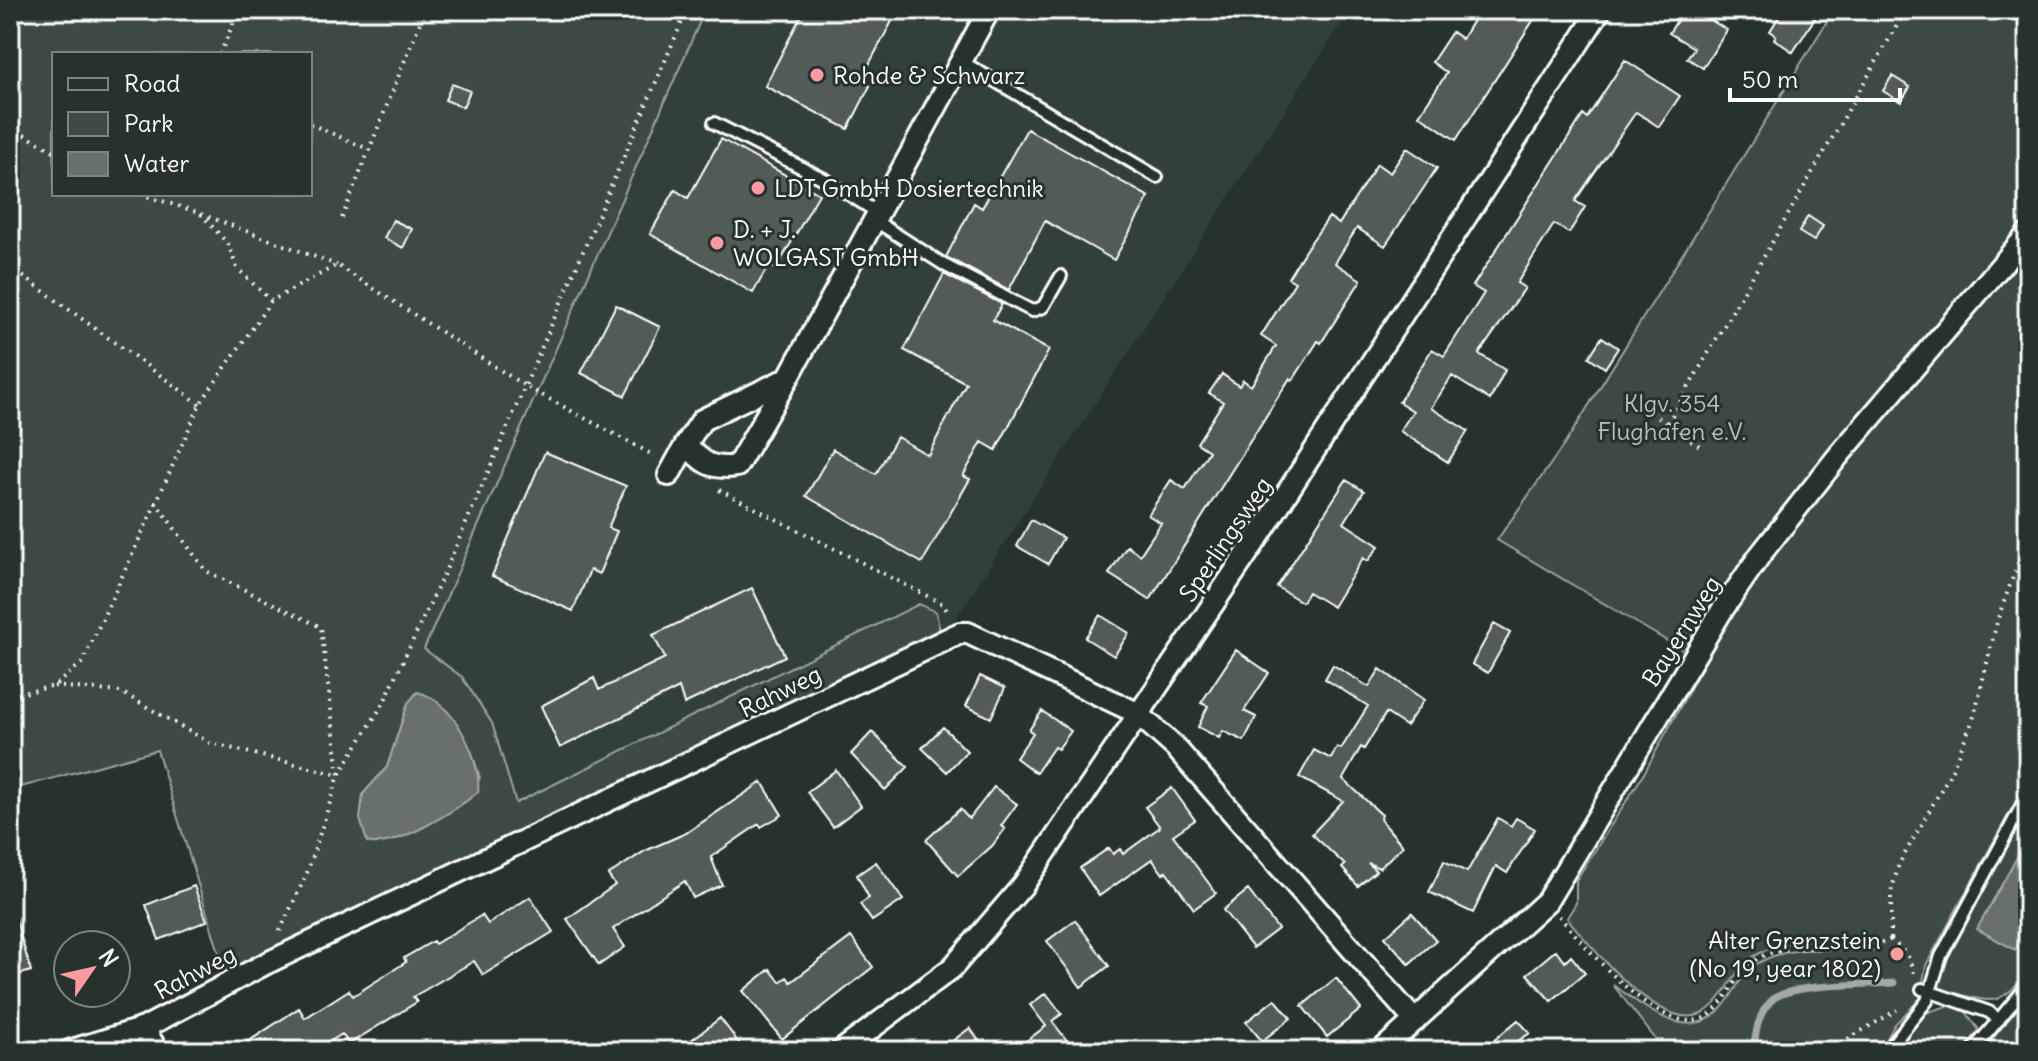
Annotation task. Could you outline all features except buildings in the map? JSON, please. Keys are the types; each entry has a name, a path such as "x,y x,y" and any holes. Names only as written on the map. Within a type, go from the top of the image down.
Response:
{"street":[{"path":"686,444 699,460 718,469 737,466 989,10"},
{"name":"Sperlingsweg","path":"841,1051 924,992 976,944 1024,884 1259,536 1600,10"},
{"name":"Bayernweg","path":"1381,1051 1547,901 1721,612 1760,555 1839,455 2028,234"},
{"path":"672,471 702,420 788,378"},
{"path":"960,633 976,635 1137,713 1175,747 1415,1021"},
{"name":"Rahweg","path":"69,1051 144,1028 265,964 960,633"},
{"path":"144,1028 157,1051"}],"lane":[{"path":"961,61 1157,177"},
{"path":"714,123 826,180 946,266 1032,311 1043,307 1061,276"},
{"path":"1887,1051 1921,1009 1923,989 2028,794"},
{"path":"1972,1051 2028,985"},
{"path":"1923,989 1989,1012 1999,1020"}],"path":[{"path":"221,52 239,10"},
{"path":"342,218 425,10"},
{"path":"265,964 307,873 339,775 383,704 448,565 687,10"},
{"path":"1668,423 1906,10"},
{"path":"312,125 368,149"},
{"path":"10,127 52,150"},
{"path":"160,197 337,265 525,386 672,471"},
{"path":"200,213 228,244 237,268 271,301"},
{"path":"54,686 82,663 200,404 271,301 337,265"},
{"path":"10,267 200,404"},
{"path":"1638,404 1704,449"},
{"path":"709,484 943,604 960,633"},
{"path":"156,503 206,571 321,627 339,775"},
{"path":"1923,989 1908,956 1891,939 1891,892 1899,864 1950,774 1973,720 2005,592 2028,536"},
{"path":"10,696 54,686 121,692 210,743 339,775"},
{"path":"1547,901 1617,982 1663,1013 1691,1021 1710,1015 1740,971 1764,955 1836,945 1877,947 1891,939"},
{"path":"1827,1051 1898,1010"}],"shaded area":[{"path":"705,10 1350,10 954,621 511,814 419,659"}],"green space":[{"path":"10,10 705,10 424,649 462,677 492,723 516,803 919,604 936,612 940,631 366,906 228,982 157,750 10,790","holes":["408,703 471,750 480,778 442,815 395,840 363,794 387,767"]},
{"name":"Klgv. 354 Flughafen e.V.","path":"1834,10 2028,10 2028,779 1926,965 1920,999 1895,1024 1880,1051 1665,1051 1613,985 1656,1013 1686,1024 1714,1015 1747,972 1764,960 1806,950 1880,950 1877,944 1833,941 1775,947 1744,964 1717,1002 1692,1016 1673,1013 1652,1003 1593,949 1567,918 1576,903 1576,880 1643,775 1704,663 1497,540 1566,442"},
{"path":"2028,803 2028,972 2008,993 1991,1000 1944,991 1938,987 1943,958"},
{"path":"2028,995 2028,1051 1983,1051"},
{"path":"1950,1005 1966,1012 1979,1030 1963,1051 1890,1051 1922,1014"}],"water":[{"path":"417,692 442,706 462,732 475,763 478,792 441,818 408,835 378,843 367,842 360,819 363,794 387,767 408,703"},
{"path":"2021,850 2028,854 2028,926 2015,950 1977,929"}],"waterway":[{"path":"1754,1051 1760,1017 1767,1005 1781,994 1812,988 1894,983"}],"place":[{"name":"Rohde & Schwarz","path":"817,75"},
{"name":"LDT GmbH Dosiertechnik","path":"758,188"},
{"name":"D. + J. WOLGAST GmbH","path":"717,243"},
{"name":"Alter Grenzstein (No 19, year 1802)","path":"1897,954"}]}
